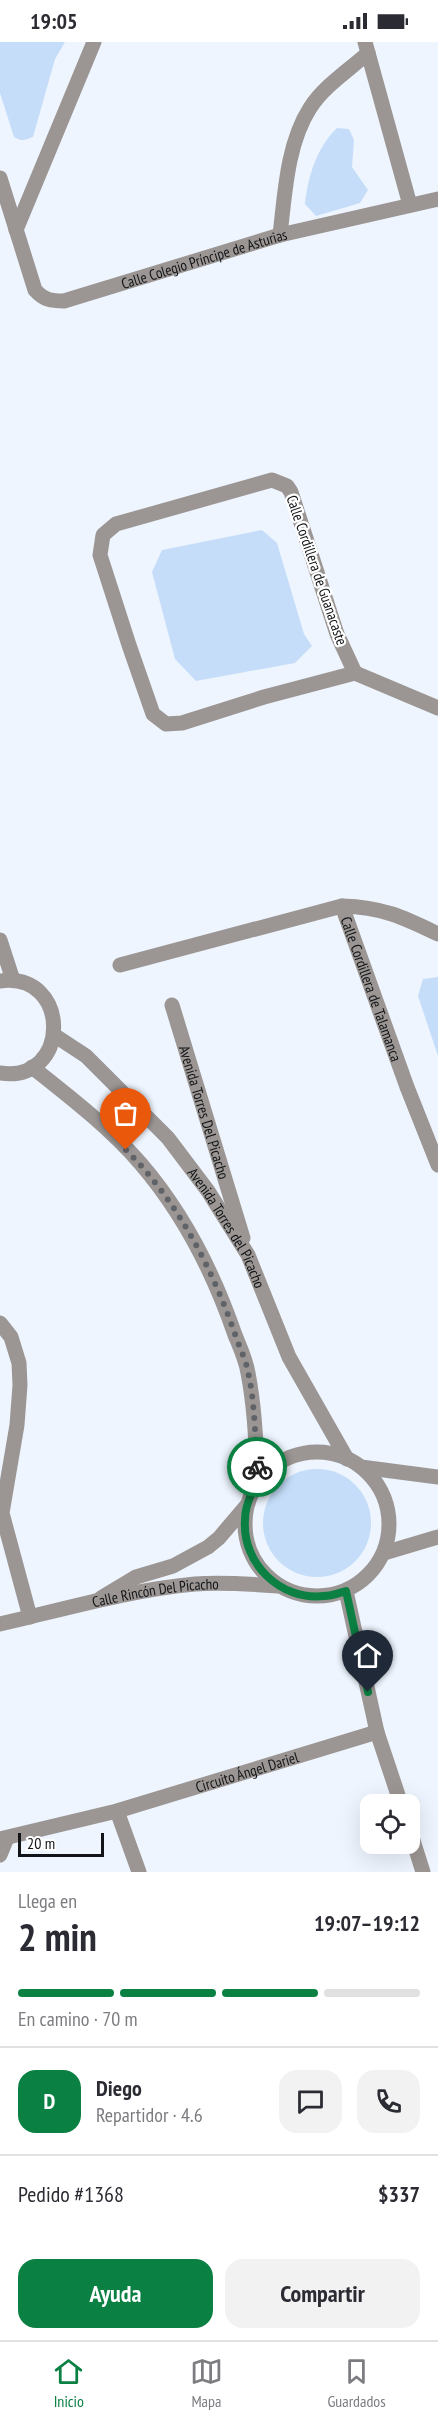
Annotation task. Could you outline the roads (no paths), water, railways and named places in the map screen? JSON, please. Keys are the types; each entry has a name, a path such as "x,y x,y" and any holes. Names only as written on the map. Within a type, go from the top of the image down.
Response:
{"street":[{"path":"16,230 94,42"},
{"path":"367,48 410,206"},
{"path":"280,235 287,177 300,129 311,107 367,48"},
{"name":"Calle Colegio Príncipe de Asturias","path":"0,178 35,290 46,300 55,301 64,301 280,235 438,199"},
{"name":"Calle Cordillera de Guanacaste","path":"272,480 280,482 291,492 337,634 355,673 264,697 182,723 166,724 153,714 129,645 100,555 103,535 117,524 263,482 272,480"},
{"path":"355,673 438,708"},
{"name":"Calle Cordillera de Talamanca","path":"120,965 342,906 370,907 400,915 438,934"},
{"name":"Calle Cordillera de Talamanca","path":"342,906 407,1087 438,1165"},
{"path":"0,940 7,980 34,987 49,1004 55,1024 54,1035 47,1053 32,1067 14,1074 0,1073"},
{"name":"Avenida Torres Del Picacho","path":"172,1005 248,1255"},
{"name":"Avenida Torres del Picacho","path":"54,1035 86,1056 168,1138 208,1191 248,1255 289,1357 354,1463"},
{"path":"32,1067 79,1105 141,1164 200,1251 226,1306 248,1372 258,1482"},
{"path":"0,1323 11,1337 19,1363 20,1385 17,1425 1,1513 30,1617"},
{"path":"354,1463 377,1484 387,1506 390,1530 384,1553 374,1569 362,1581 346,1591 311,1596 278,1586 261,1570 249,1550 245,1528 247,1505 258,1482 272,1468 289,1458 308,1453 328,1453 354,1463 438,1477"},
{"name":"Calle Rincón Del Picacho","path":"101,1598 136,1577 173,1566 208,1547 219,1538 247,1505"},
{"path":"384,1553 438,1537"},
{"name":"Calle Rincón Del Picacho","path":"0,1624 101,1598 196,1584 278,1586"},
{"path":"346,1591 377,1732 398,1794"},
{"name":"Circuito Ángel Dariel","path":"0,1855 3,1839 117,1811 377,1732"},
{"path":"117,1811 139,1872"},
{"path":"417,1854 423,1872"}]}
